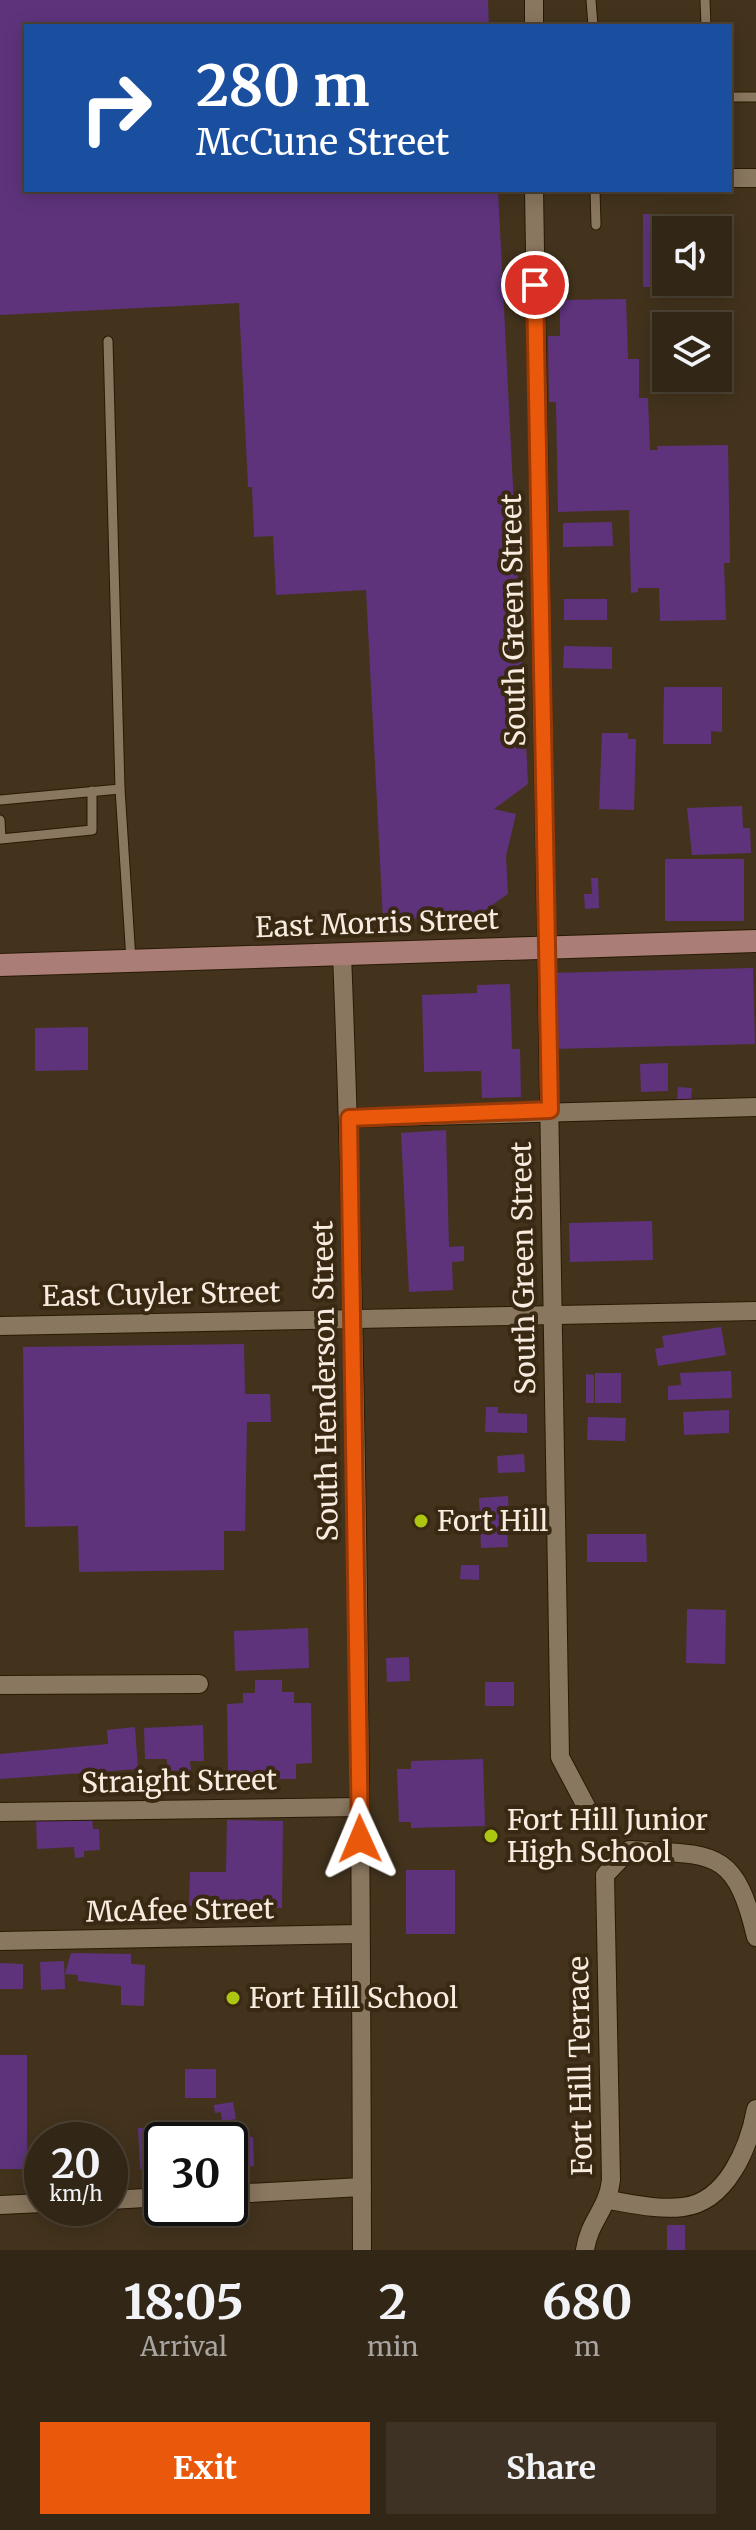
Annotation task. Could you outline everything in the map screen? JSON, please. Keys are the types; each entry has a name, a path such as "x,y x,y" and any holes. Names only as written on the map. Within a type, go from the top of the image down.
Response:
{"main road":[{"name":"East Morris Street","path":"0,965 756,941"}],"street":[{"path":"534,0 534,24"},
{"path":"732,178 756,178"},
{"name":"South Green Street","path":"534,192 560,1757 588,1810"},
{"name":"South Henderson Street","path":"342,954 349,1118 362,2250"},
{"path":"349,1118 550,1110 756,1107"},
{"name":"East Cuyler Street","path":"0,1326 756,1311"},
{"path":"0,1685 199,1684"},
{"name":"Straight Street","path":"0,1812 359,1807"},
{"name":"Fort Hill Terrace","path":"585,2250 588,2229 609,2200 605,1875 629,1850 711,1859 733,1872 748,1900 756,1937"},
{"name":"McAfee Street","path":"0,1941 360,1934"},
{"path":"609,2200 681,2208 699,2204 721,2187 739,2161 756,2109"},
{"path":"248,2193 362,2187"},
{"path":"0,2205 24,2204"}],"lane":[{"path":"591,0 593,24"},
{"path":"705,0 706,24"},
{"path":"732,97 756,97"},
{"path":"595,192 596,225"},
{"path":"108,341 120,789 131,960"},
{"path":"0,800 120,789"},
{"path":"0,820 1,839 92,830 92,791"}],"building":[{"path":"0,0 488,0 489,24 24,24 24,192 498,192 528,784 494,809 516,814 506,856 508,894 478,915 383,920 366,590 276,595 273,536 254,537 252,487 248,487 239,303 0,315"},
{"path":"643,214 720,214 652,216 652,287 643,287"},
{"path":"626,299 628,359 639,359 639,398 648,398 650,450 658,450 657,446 728,445 730,563 724,563 726,620 660,621 659,588 638,588 638,592 631,593 629,510 558,512 556,402 549,402 548,336 560,336 560,300"},
{"path":"612,522 613,546 563,547 563,523"},
{"path":"564,599 607,599 607,620 564,620"},
{"path":"564,646 612,647 612,669 563,668"},
{"path":"664,687 722,687 722,732 711,731 711,744 663,744"},
{"path":"602,733 628,733 628,739 636,739 634,810 599,809"},
{"path":"742,806 743,828 750,828 751,853 692,855 687,808"},
{"path":"665,859 744,859 744,921 665,921"},
{"path":"591,878 598,878 599,908 585,909 584,894 592,894"},
{"path":"753,968 755,1044 551,1049 549,973"},
{"path":"510,984 512,1049 520,1049 521,1097 482,1098 481,1071 424,1072 422,995 477,993 477,985"},
{"path":"88,1027 88,1070 35,1071 35,1028"},
{"path":"668,1063 668,1091 641,1092 640,1064"},
{"path":"678,1087 692,1088 691,1101 677,1100"},
{"path":"446,1130 449,1247 464,1246 464,1261 452,1262 453,1290 409,1292 401,1133"},
{"path":"652,1221 653,1260 570,1262 569,1223"},
{"path":"721,1327 726,1355 658,1366 655,1349 664,1347 662,1336"},
{"path":"244,1344 245,1394 270,1394 271,1422 247,1422 245,1531 224,1531 224,1570 79,1572 78,1526 25,1527 23,1347"},
{"path":"731,1371 732,1398 668,1400 668,1386 681,1385 680,1373"},
{"path":"595,1373 621,1373 621,1403 595,1403"},
{"path":"586,1374 594,1375 594,1403 586,1403"},
{"path":"486,1407 498,1407 498,1413 527,1414 527,1433 485,1432"},
{"path":"729,1410 729,1433 684,1435 683,1412"},
{"path":"588,1417 626,1418 625,1441 587,1440"},
{"path":"524,1454 525,1472 498,1473 497,1456"},
{"path":"508,1496 509,1515 515,1515 515,1526 507,1526 508,1547 481,1548 479,1498"},
{"path":"587,1534 646,1534 647,1562 587,1562"},
{"path":"461,1565 479,1565 479,1580 460,1579"},
{"path":"687,1609 726,1610 725,1664 686,1663"},
{"path":"308,1628 309,1668 235,1671 234,1631"},
{"path":"409,1657 410,1681 387,1682 386,1658"},
{"path":"255,1680 282,1680 282,1692 294,1692 294,1703 311,1703 312,1763 296,1764 296,1779 228,1779 227,1704 243,1703 243,1693 255,1693"},
{"path":"485,1682 514,1682 514,1706 485,1706"},
{"path":"203,1725 204,1761 190,1761 191,1770 167,1771 167,1759 145,1759 144,1728"},
{"path":"135,1727 138,1769 0,1779 0,1754 108,1744 107,1730"},
{"path":"483,1759 485,1826 411,1828 411,1822 399,1822 397,1769 411,1769 411,1761"},
{"path":"92,1815 93,1829 99,1829 100,1850 84,1851 84,1857 75,1858 74,1847 37,1849 36,1818"},
{"path":"227,1820 283,1821 282,1908 189,1906 190,1872 226,1872"},
{"path":"406,1870 455,1870 455,1934 406,1934"},
{"path":"71,1953 131,1954 131,1964 145,1965 144,2006 121,2005 121,1986 78,1981 78,1975 65,1974"},
{"path":"64,1961 65,1989 41,1990 40,1962"},
{"path":"0,1963 23,1964 23,1989 0,1989"},
{"path":"0,2055 27,2055 24,2169 0,2169"},
{"path":"185,2069 216,2069 216,2098 185,2098"},
{"path":"233,2102 236,2119 222,2122 221,2112 215,2113 214,2105"},
{"path":"138,2128 144,2128 144,2169 140,2169"},
{"path":"248,2137 253,2137 254,2166 248,2166"},
{"path":"667,2225 685,2225 685,2250 667,2250"}],"place":[{"name":"Fort Hill","path":"421,1521"},
{"name":"Fort Hill Junior High School","path":"491,1836"},
{"name":"Fort Hill School","path":"233,1998"}],"route":[{"path":"360,1839 349,1118 550,1110 535,285"}]}
